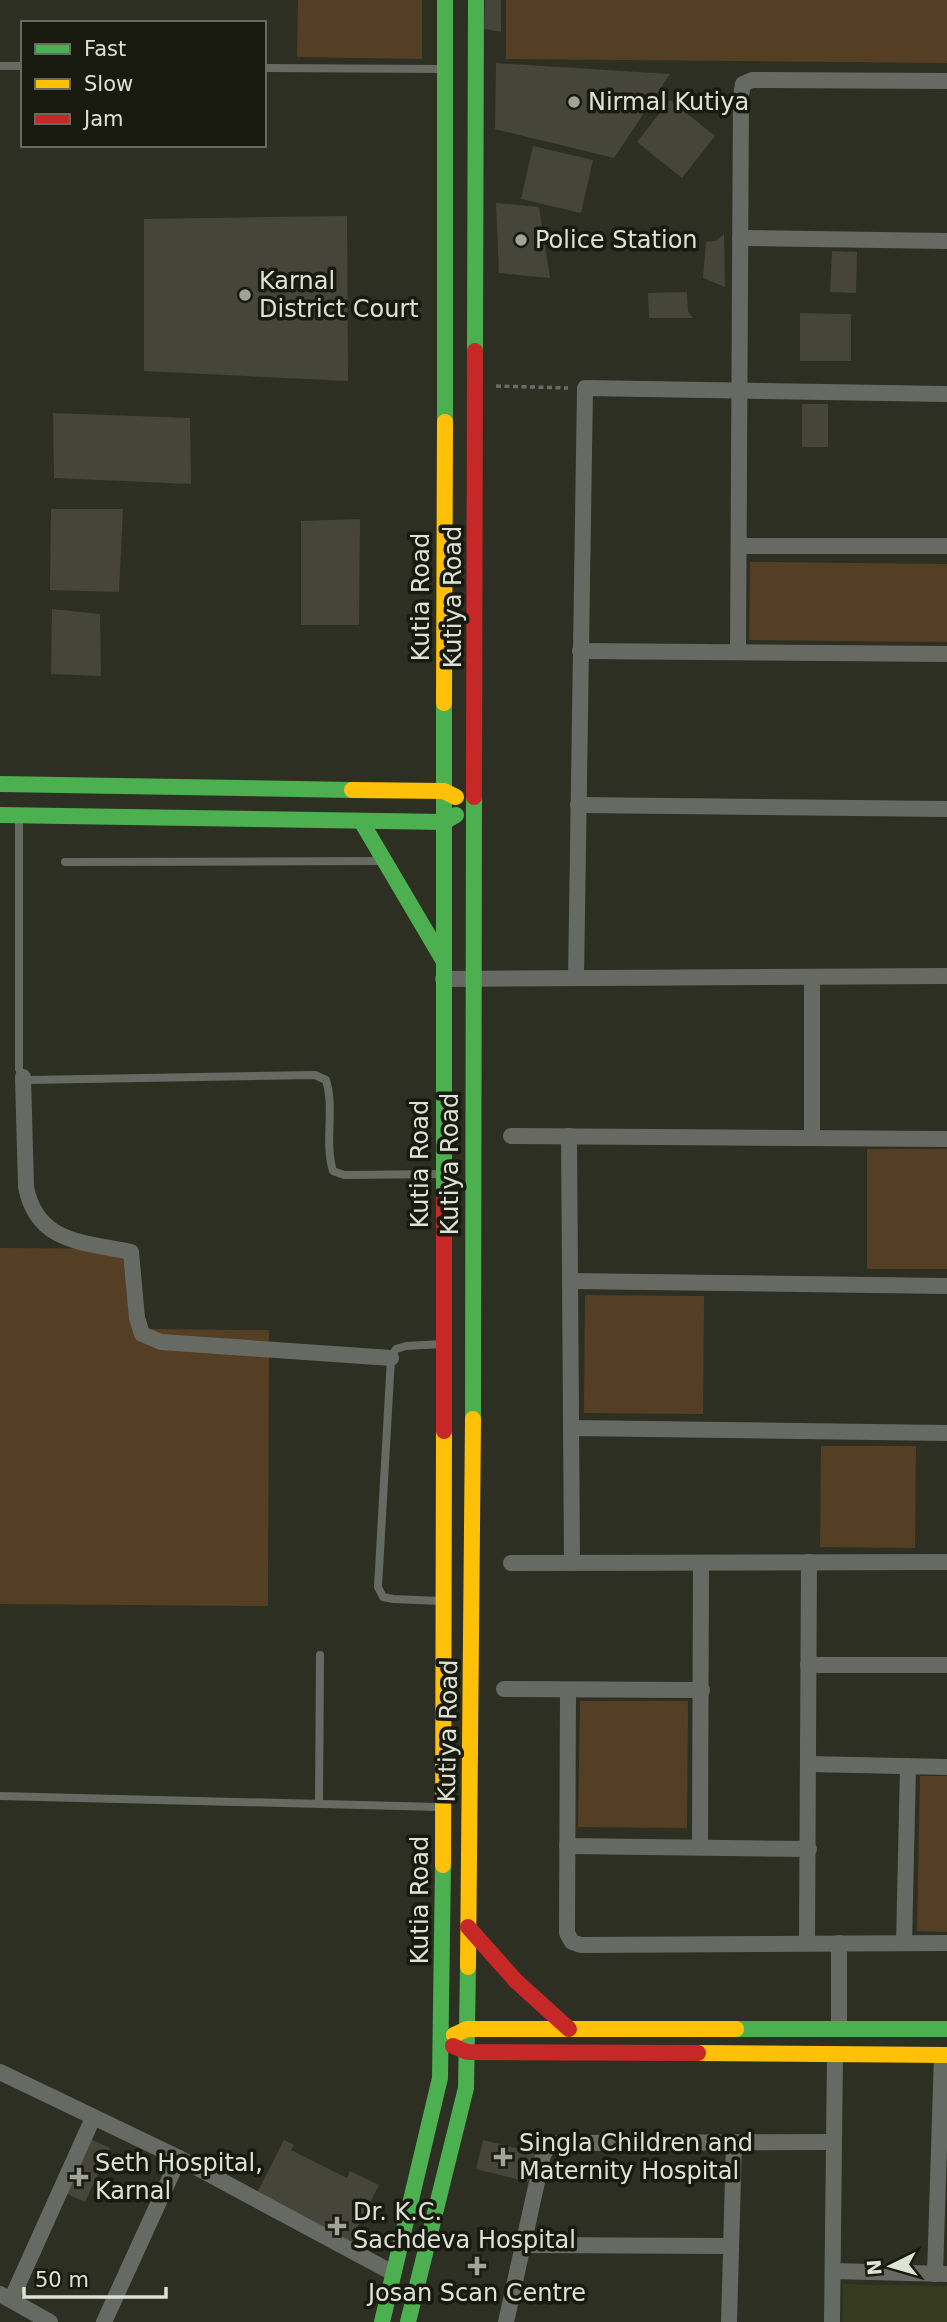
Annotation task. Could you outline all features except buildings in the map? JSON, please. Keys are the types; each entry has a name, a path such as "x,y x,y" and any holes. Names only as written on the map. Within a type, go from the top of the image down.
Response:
{"street":[{"name":"Kutia Road","path":"382,2322 440,2078 445,0"},
{"name":"Kutiya Road","path":"408,2322 466,2088 475,805 476,0"},
{"path":"445,69 476,71"},
{"path":"738,652 743,84 752,80 947,81"},
{"path":"740,238 947,241"},
{"path":"576,978 585,388 947,394"},
{"path":"739,545 947,546"},
{"path":"580,651 947,654"},
{"path":"0,784 444,791 475,805"},
{"path":"204,818 205,787"},
{"path":"0,815 444,822 475,805"},
{"path":"578,805 947,809"},
{"path":"361,821 443,961"},
{"path":"443,978 947,976"},
{"path":"812,977 812,1138"},
{"path":"23,1077 29,1199 51,1232 68,1239 131,1252 137,1318 142,1334 161,1342 391,1358"},
{"path":"511,1136 947,1139"},
{"path":"569,1136 572,1563"},
{"path":"570,1281 947,1286"},
{"path":"571,1428 947,1433"},
{"path":"807,1942 809,1562"},
{"path":"511,1563 947,1562"},
{"path":"701,1564 701,1846"},
{"path":"808,1665 947,1665"},
{"path":"504,1689 702,1690"},
{"path":"568,1690 567,1933 572,1942 580,1945 947,1943"},
{"path":"808,1764 947,1767"},
{"path":"905,1943 908,1766"},
{"path":"567,1846 809,1849"},
{"path":"468,1927 506,1973 539,2006 569,2029"},
{"path":"839,1943 839,2028"},
{"path":"441,2040 467,2029 947,2029"},
{"path":"441,2040 467,2052 944,2055 941,2274 833,2271"},
{"path":"832,2322 835,2054"},
{"path":"1,2075 179,2158 393,2273"},
{"path":"50,2322 3,2297 93,2118"},
{"path":"729,2322 734,2142"},
{"path":"506,2322 543,2155 549,2146 559,2143 834,2142"},
{"path":"104,2322 179,2158"},
{"path":"524,2245 731,2246"}],"lane":[{"path":"0,66 21,66"},
{"path":"266,68 445,69"},
{"path":"19,816 19,1069 23,1077 29,1080 316,1075 326,1080 330,1092 330,1159 333,1171 344,1175 443,1174"},
{"path":"65,862 385,861"},
{"path":"442,1601 383,1597 378,1587 391,1358 396,1349 406,1346 443,1344"},
{"path":"319,1804 320,1654"},
{"path":"0,1796 442,1807"}],"path":[{"path":"476,386 585,388"}],"shaded area":[{"path":"298,0 422,0 422,59 297,57"},
{"path":"506,0 947,0 947,63 506,59"},
{"path":"750,562 947,564 947,642 749,640"},
{"path":"867,1149 947,1149 947,1269 867,1269"},
{"path":"0,1248 138,1249 138,1329 269,1330 268,1606 0,1604"},
{"path":"585,1295 704,1296 703,1414 584,1413"},
{"path":"821,1446 916,1446 915,1548 820,1547"},
{"path":"580,1701 688,1701 687,1828 578,1827"},
{"path":"920,1776 947,1776 947,1932 917,1931"},
{"path":"843,2284 947,2286 947,2322 842,2322"}],"traffic: fast":[{"path":"445,0 445,422"},
{"path":"475,351 476,0"},
{"path":"444,703 444,1195"},
{"path":"0,784 352,790"},
{"path":"473,1419 474,797"},
{"path":"0,815 444,822 456,815"},
{"path":"361,821 443,960"},
{"path":"382,2322 440,2078 443,1865"},
{"path":"408,2322 466,2088 468,1967"},
{"path":"736,2029 947,2029"}],"traffic: slow":[{"path":"444,703 445,422"},
{"path":"352,790 444,791 456,797"},
{"path":"468,1967 473,1419"},
{"path":"443,1865 444,1431"},
{"path":"454,2035 467,2029 736,2029"},
{"path":"698,2053 947,2055"}],"traffic: jam":[{"path":"474,797 475,351"},
{"path":"444,1195 444,1431"},
{"path":"468,1927 516,1981 569,2029"},
{"path":"453,2046 467,2052 698,2053"}],"place":[{"name":"Nirmal Kutiya","path":"574,102"},
{"name":"Police Station","path":"521,240"},
{"name":"Karnal District Court","path":"245,295"},
{"name":"Singla Children and Maternity Hospital","path":"503,2157"},
{"name":"Seth Hospital, Karnal","path":"79,2177"},
{"name":"Dr. K.C. Sachdeva Hospital","path":"337,2226"},
{"name":"Josan Scan Centre","path":"477,2266"}]}
